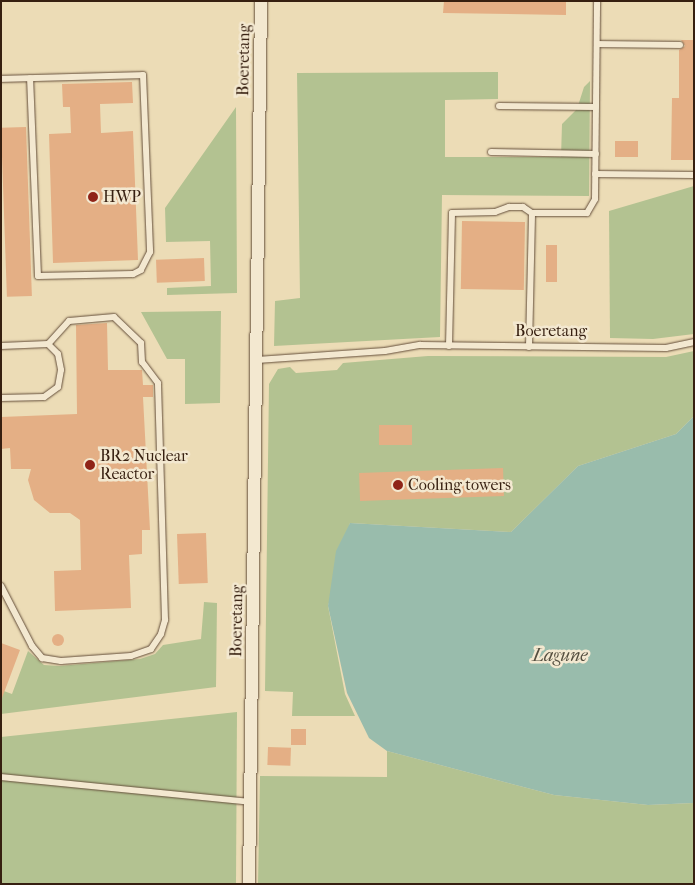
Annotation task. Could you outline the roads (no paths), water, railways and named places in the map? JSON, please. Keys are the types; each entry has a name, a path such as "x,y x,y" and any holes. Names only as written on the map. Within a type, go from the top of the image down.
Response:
{"street":[{"name":"Boeretang","path":"249,884 261,1"}],"lane":[{"path":"449,346 452,213 494,212 509,207 523,207 532,213 587,214 596,199 597,1"},
{"path":"597,44 680,45"},
{"path":"1,79 30,78 143,75 150,252 141,270 133,274 38,276 30,78"},
{"path":"499,106 596,107"},
{"path":"491,152 596,154"},
{"path":"596,174 694,175"},
{"path":"529,347 532,213"},
{"path":"1,346 48,344 69,320 114,316 141,343 142,362 158,383 165,620 161,634 151,649 131,656 61,661 42,658 32,646 1,586"},
{"name":"Boeretang","path":"257,360 386,351 407,346 666,348 694,342"},
{"path":"1,398 44,397 58,387 61,370 58,354 48,344"},
{"path":"1,777 250,802"}],"water":[{"name":"Lagune","path":"694,416 694,803 648,805 554,795 387,751 369,738 347,693 328,606 336,551 350,523 511,532 578,466 676,434"}],"place":[{"name":"HWP","path":"93,197"},
{"name":"BR2 Nuclear Reactor","path":"90,465"},
{"name":"Cooling towers","path":"398,485"}]}
